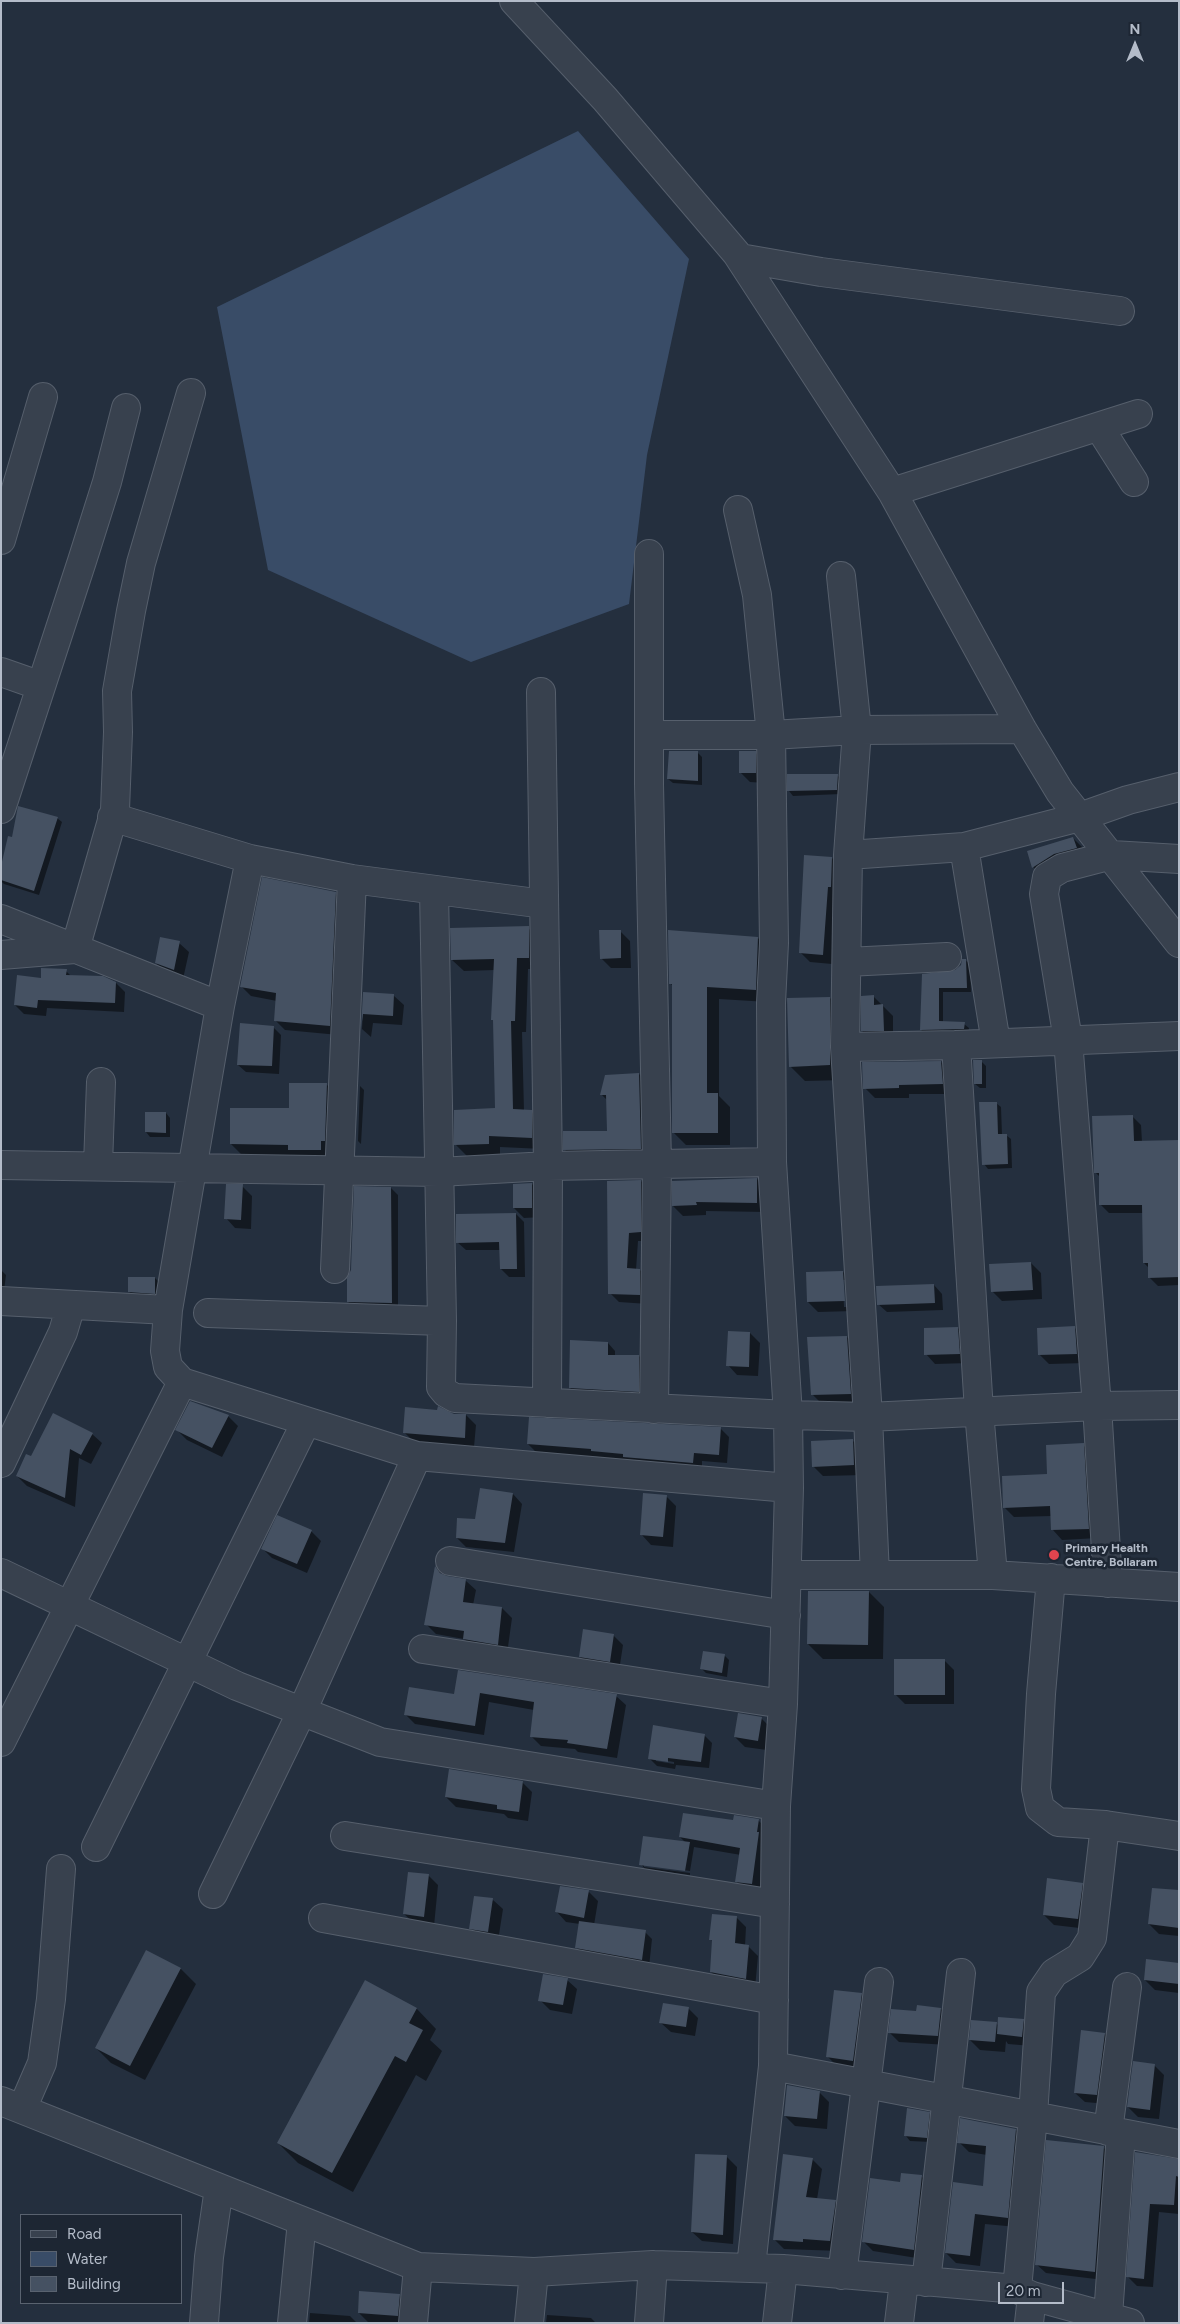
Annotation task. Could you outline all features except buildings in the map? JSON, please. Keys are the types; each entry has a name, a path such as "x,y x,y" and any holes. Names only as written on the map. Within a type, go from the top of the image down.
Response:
{"street":[{"path":"514,1 605,99 740,258 892,492 1022,729 1060,792 1112,855 1179,943"},
{"path":"740,258 821,272 1120,310"},
{"path":"75,949 112,817 117,780 117,691 141,563 192,393"},
{"path":"1,540 43,397"},
{"path":"1,809 104,491 126,408"},
{"path":"892,492 1138,414"},
{"path":"1099,427 1134,482"},
{"path":"738,510 757,595 771,735 774,942 771,1003 772,1162 788,1415 789,1488 783,1704 776,1806 773,2066 751,2267"},
{"path":"649,554 649,735 657,1164 654,1409"},
{"path":"841,576 858,730 848,855 845,1047 868,1417 875,1575"},
{"path":"1,672 41,686"},
{"path":"540,692 548,1166 546,1403"},
{"path":"649,735 771,735 858,730 1022,729"},
{"path":"848,855 964,847 1080,817 1128,800 1179,787"},
{"path":"112,817 250,859 352,879 544,904"},
{"path":"964,847 996,1043"},
{"path":"1108,1582 1097,1406 1068,1040 1044,894 1048,877 1062,868 1112,855 1179,859"},
{"path":"250,859 220,1006 194,1167 168,1310 165,1351 168,1367 182,1382 417,1456 789,1488"},
{"path":"335,1268 352,879"},
{"path":"434,890 440,1172 441,1387 446,1393 455,1398 654,1409 868,1417 1097,1406 1179,1406"},
{"path":"1,919 220,1006"},
{"path":"1,954 75,949"},
{"path":"847,962 947,957"},
{"path":"845,1047 956,1045 1179,1036"},
{"path":"956,1045 979,1411 993,1575"},
{"path":"98,1165 101,1082"},
{"path":"1,1164 440,1172 548,1166 772,1162"},
{"path":"1,1301 168,1310"},
{"path":"1,1463 63,1332 72,1305"},
{"path":"208,1313 442,1321"},
{"path":"1,1742 182,1382"},
{"path":"96,1846 306,1422"},
{"path":"213,1894 302,1711 417,1456"},
{"path":"450,1561 786,1615"},
{"path":"1,1573 237,1686 380,1742 776,1806"},
{"path":"788,1575 993,1575 1179,1587"},
{"path":"1051,1578 1041,1694 1036,1788 1040,1808 1058,1822 1105,1825 1179,1836"},
{"path":"423,1649 783,1704"},
{"path":"1029,2323 1024,2292 1041,1992 1054,1974 1080,1957 1092,1938 1105,1825"},
{"path":"345,1836 775,1904"},
{"path":"61,1869 51,1999 42,2063 12,2105 418,2267 534,2272 653,2265 783,2269 1024,2292 1119,2319 1115,2132 1127,1987"},
{"path":"323,1918 774,2000"},
{"path":"899,2323 915,2281 947,2099 961,1973"},
{"path":"842,2275 879,1982"},
{"path":"773,2066 1179,2144"},
{"path":"204,2323 209,2257 219,2188"},
{"path":"292,2323 302,2221"},
{"path":"649,2323 653,2265"},
{"path":"413,2323 418,2267"},
{"path":"777,2323 783,2269"},
{"path":"529,2323 534,2272"}],"water":[{"path":"578,131 689,259 647,455 629,604 471,662 268,570 217,307"}],"place":[{"name":"Primary Health Centre, Bollaram","path":"1054,1555"}]}
